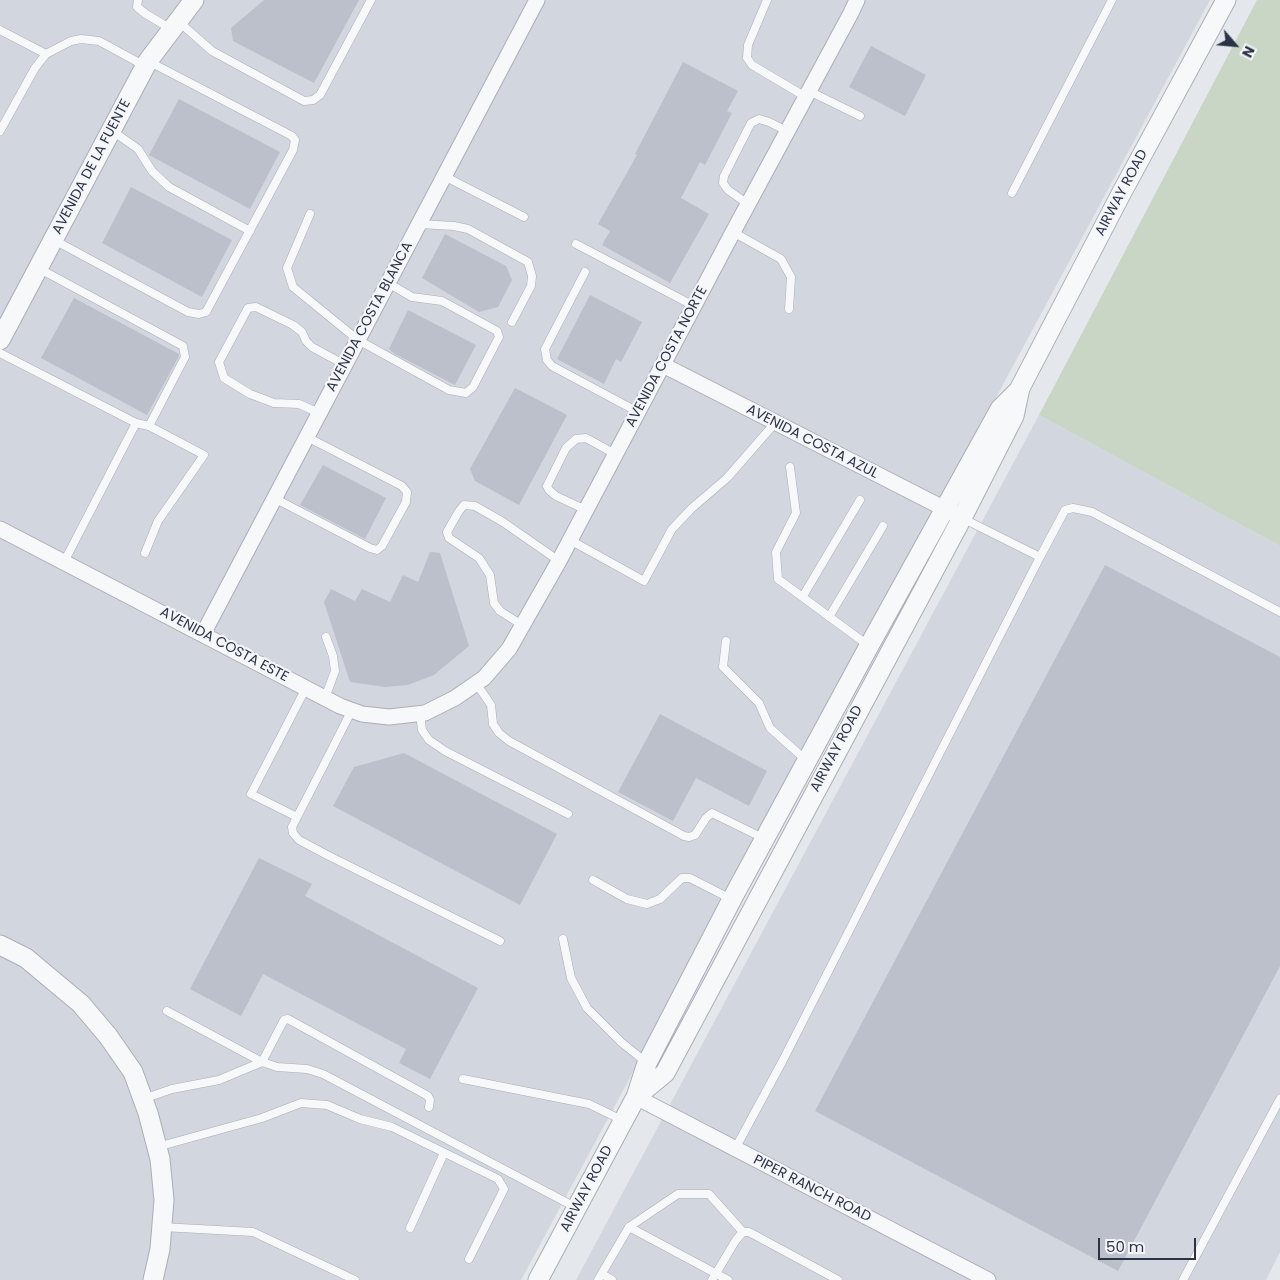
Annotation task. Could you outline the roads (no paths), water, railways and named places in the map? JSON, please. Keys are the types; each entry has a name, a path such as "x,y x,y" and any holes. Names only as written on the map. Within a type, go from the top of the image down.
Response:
{"street":[{"name":"AVENIDA DE LA FUENTE","path":"0,340 8,320 38,268 146,64 194,0"},
{"name":"AVENIDA COSTA BLANCA","path":"203,634 537,0"},
{"name":"AVENIDA COSTA NORTE","path":"455,698 484,678 509,649 559,561 857,0"},
{"name":"AIRWAY ROAD","path":"636,1097 665,1073 962,518 1014,416 1020,388 1122,192 1226,0"},
{"name":"AVENIDA COSTA AZUL","path":"663,365 962,518"},
{"name":"AIRWAY ROAD","path":"538,1280 624,1121 636,1097 647,1063 732,900 869,646 1000,409 1020,388"},
{"name":"AVENIDA COSTA ESTE","path":"0,530 325,698 362,714 390,717 425,713 455,698"},
{"path":"0,945 26,958 81,1004 108,1036 133,1072 143,1099 160,1159 164,1200 160,1249 153,1280"},
{"name":"PIPER RANCH ROAD","path":"636,1097 988,1280"}],"lane":[{"path":"138,0 137,7 146,14 175,25 212,51 304,101 313,100 320,94 371,0"},
{"path":"767,0 748,45 747,58 752,65 808,94 860,116"},
{"path":"1012,193 1112,0"},
{"path":"0,30 46,54"},
{"path":"0,131 34,68 46,54 71,41 81,39 99,42 146,64 292,136 295,140 293,150 206,312 200,314 188,312 53,240"},
{"path":"748,204 728,190 723,183 724,176 751,123 759,119 787,131"},
{"path":"111,130 138,149 152,171 169,187 250,231"},
{"path":"444,176 524,218"},
{"path":"310,214 287,268 293,287 358,340 449,390 466,393 473,387 497,342 499,337 497,331 442,300 412,296 388,283"},
{"path":"419,224 454,226 468,229 528,262 532,276 530,286 512,322"},
{"path":"733,232 781,260 791,277 789,309"},
{"path":"576,244 694,306"},
{"path":"38,268 183,346 185,357 148,426"},
{"path":"585,272 545,349 547,360 552,366 638,412"},
{"path":"319,414 299,404 274,404 250,394 224,378 220,362 248,308 256,307 293,325 302,332 312,348 345,365"},
{"path":"0,353 136,424 148,426 204,455 158,521 145,553"},
{"path":"570,540 644,581 672,529 692,508 727,478 775,422"},
{"path":"64,562 136,424"},
{"path":"274,498 377,550 382,546 406,502 407,492 402,486 307,437"},
{"path":"586,510 556,496 547,486 566,448 576,439 586,438 616,454"},
{"path":"790,467 796,513 776,552 778,578 869,646"},
{"path":"803,596 860,500"},
{"path":"522,625 500,611 494,603 490,575 479,558 449,538 447,532 459,510 464,505 475,506 504,522 559,561"},
{"path":"735,1149 782,1062 1065,510 1073,508 1092,512 1280,612"},
{"path":"962,518 1040,557"},
{"path":"829,617 883,526"},
{"path":"325,698 335,671 333,656 326,637"},
{"path":"726,641 723,667 759,703 770,728 807,761"},
{"path":"476,683 491,705 493,724 499,734 684,836 695,835 706,818 712,813 765,839"},
{"path":"297,817 250,794 306,688"},
{"path":"352,710 292,827 293,833 299,840 500,940"},
{"path":"420,713 422,730 429,740 445,751 568,814"},
{"path":"593,880 627,899 646,904 660,899 682,878 690,878 732,900"},
{"path":"563,939 571,978 587,1008 621,1042 647,1063"},
{"path":"167,1011 262,1062 277,1067 308,1068 323,1074 577,1208"},
{"path":"143,1099 172,1089 219,1080 262,1062 284,1020 288,1019 428,1096 430,1100 429,1106"},
{"path":"463,1080 589,1104 624,1121"},
{"path":"1183,1280 1280,1099"},
{"path":"157,1147 262,1118 301,1104 327,1105 360,1119 392,1127 498,1179 504,1190 468,1259"},
{"path":"410,1228 444,1153"},
{"path":"612,1280 600,1277 629,1227 678,1194 709,1194 743,1232 749,1232 838,1280"},
{"path":"162,1227 253,1232 355,1280"},
{"path":"629,1227 714,1277 728,1280"},
{"path":"714,1277 736,1240 743,1232"}]}
